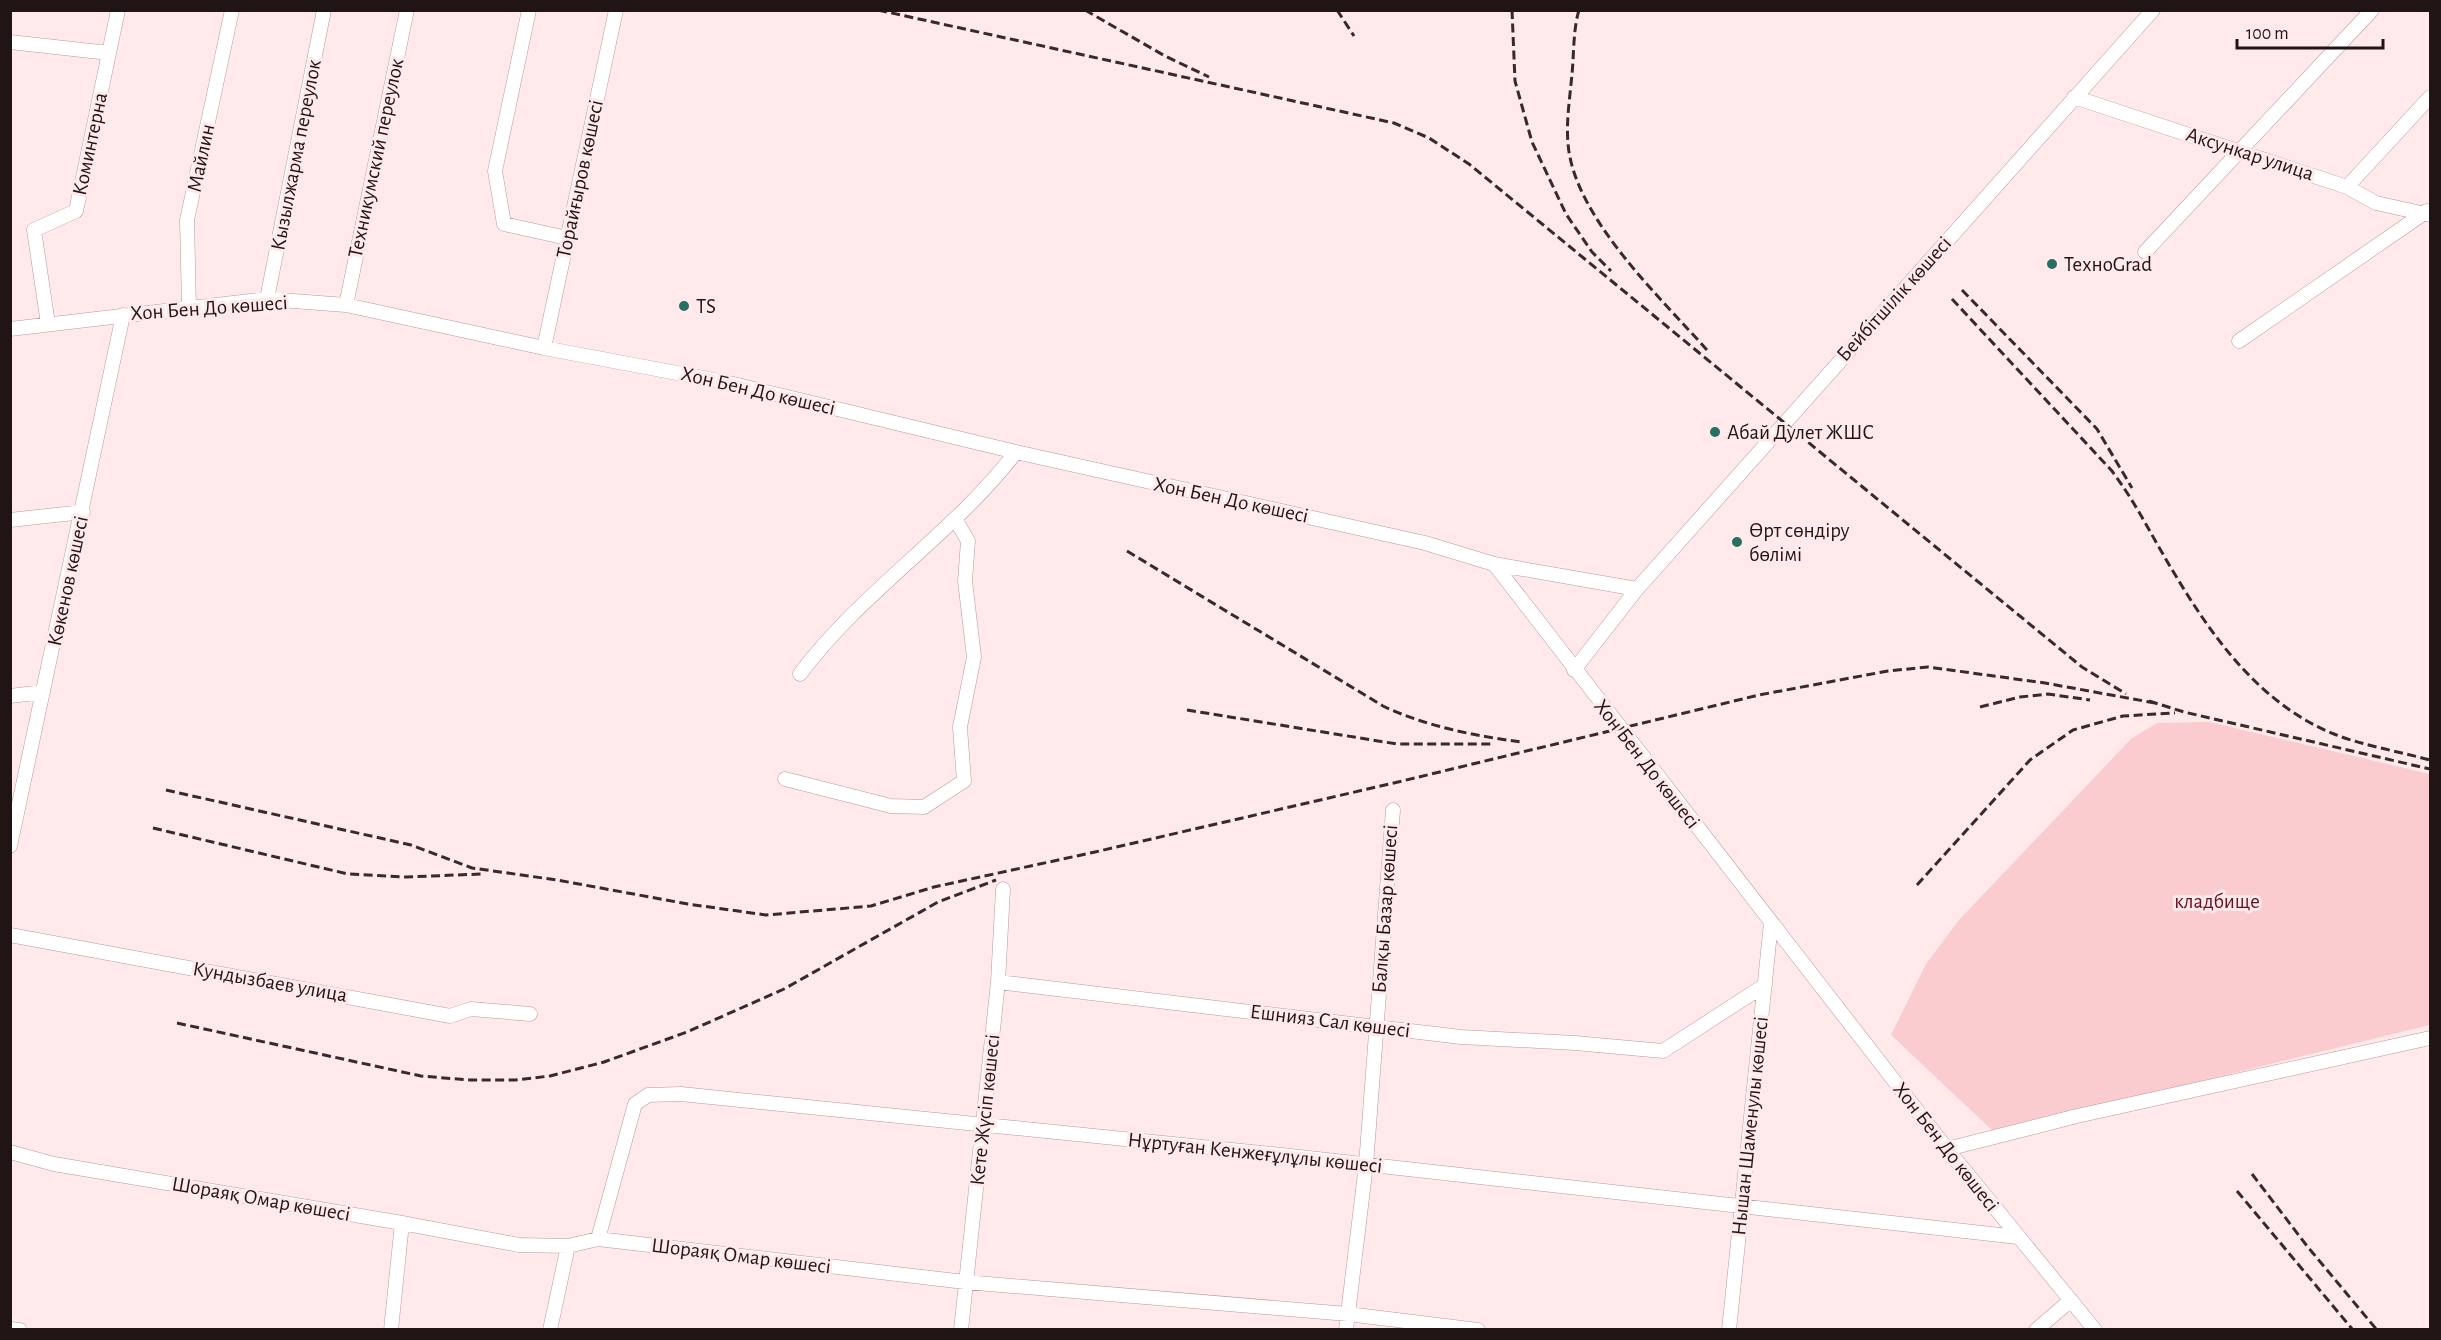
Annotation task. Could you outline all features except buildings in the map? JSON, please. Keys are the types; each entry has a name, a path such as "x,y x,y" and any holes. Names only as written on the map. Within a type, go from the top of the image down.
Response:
{"street":[{"name":"Коминтерна","path":"48,324 34,230 76,211 118,10"},
{"name":"Майлин","path":"189,307 187,220 232,10"},
{"name":"Кызылжарма переулок","path":"267,299 324,10"},
{"name":"Техникумский переулок","path":"346,305 407,10"},
{"path":"530,10 495,171 504,224 567,238"},
{"name":"Торайғыров көшесі","path":"544,348 616,10"},
{"name":"Бейбітшілік көшесі","path":"1574,670 1637,590 2153,10"},
{"path":"2145,252 2372,10"},
{"path":"10,42 110,53"},
{"name":"Аксункар улица","path":"2074,97 2347,187 2376,202 2428,212"},
{"path":"2347,187 2430,97"},
{"path":"2239,341 2428,212"},
{"name":"Хон Бен До көшесі","path":"10,328 267,299 346,305 544,348 725,382 1017,452 1425,543 1494,564 1947,1149 2096,1329"},
{"name":"Көкенов көшесі","path":"10,846 83,512 123,315"},
{"path":"800,674 821,646 956,519 999,475 1017,452"},
{"path":"10,520 83,512"},
{"path":"785,779 891,806 924,807 964,781 960,727 974,657 965,581 968,541 956,519"},
{"path":"1494,564 1637,590"},
{"path":"10,696 43,692"},
{"name":"Балқы Базар көшесі","path":"1346,1329 1366,1165 1393,810"},
{"name":"Кете Жүсіп көшесі","path":"961,1329 998,981 1003,889"},
{"name":"Нышан Шаменулы көшесі","path":"1730,1329 1771,923"},
{"name":"Кундызбаев улица","path":"10,935 450,1016 471,1009 530,1014"},
{"name":"Ешнияз Сал көшесі","path":"998,981 1461,1036 1663,1051 1765,985"},
{"path":"1947,1149 2077,1116 2430,1038"},
{"name":"Нұртуған Кенжеғұлұлы көшесі","path":"598,1239 635,1104 648,1095 681,1094 984,1124 2018,1237"},
{"name":"Шораяқ Омар көшесі","path":"10,1152 54,1164 519,1245 568,1246 598,1239 965,1282 1348,1314 1479,1329"},
{"path":"391,1329 402,1223"},
{"path":"550,1329 568,1246"},
{"path":"2036,1329 2071,1300"},
{"path":"10,1329 20,1329"}],"green space":[{"name":"кладбище","path":"2209,722 2430,774 2430,1025 1994,1132 1891,1035 1926,964 1959,920 2131,739 2157,723"}],"railway":[{"path":"878,10 1394,123 1429,138 1469,164 2082,667 2126,694"},
{"path":"1085,10 1165,56 1209,77"},
{"path":"1337,10 1354,36"},
{"path":"1512,10 1515,81 1532,142 1566,214 1592,252 1611,271"},
{"path":"1579,10 1568,109 1568,143 1573,171 1585,199 1622,254 1707,350"},
{"path":"1962,290 2097,429 2132,488"},
{"path":"1952,299 2112,471 2132,500 2193,604 2232,656 2254,680 2305,720 2334,734 2430,760"},
{"path":"1127,551 1383,706 1450,729 1521,742"},
{"path":"166,790 411,845 472,868 766,915 871,906 934,887 1398,782 1759,695 1888,671 1928,667 2045,683 2155,703"},
{"path":"1980,707 2020,697 2048,694 2090,700"},
{"path":"2149,701 2184,712 2430,769"},
{"path":"1187,710 1397,744 1494,744"},
{"path":"1917,885 2030,760 2073,730 2123,716 2175,713"},
{"path":"153,828 348,874 406,877 481,874"},
{"path":"177,1023 421,1076 470,1080 515,1080 550,1076 604,1062 687,1032 784,989 938,902 996,880"},
{"path":"2252,1174 2307,1246 2377,1330"},
{"path":"2237,1191 2353,1330"}],"place":[{"name":"ТехноGrad","path":"2052,264"},
{"name":"TS","path":"684,306"},
{"name":"Абай Дулет ЖШС","path":"1715,432"},
{"name":"Өрт сөндіру бөлімі","path":"1737,542"}]}
